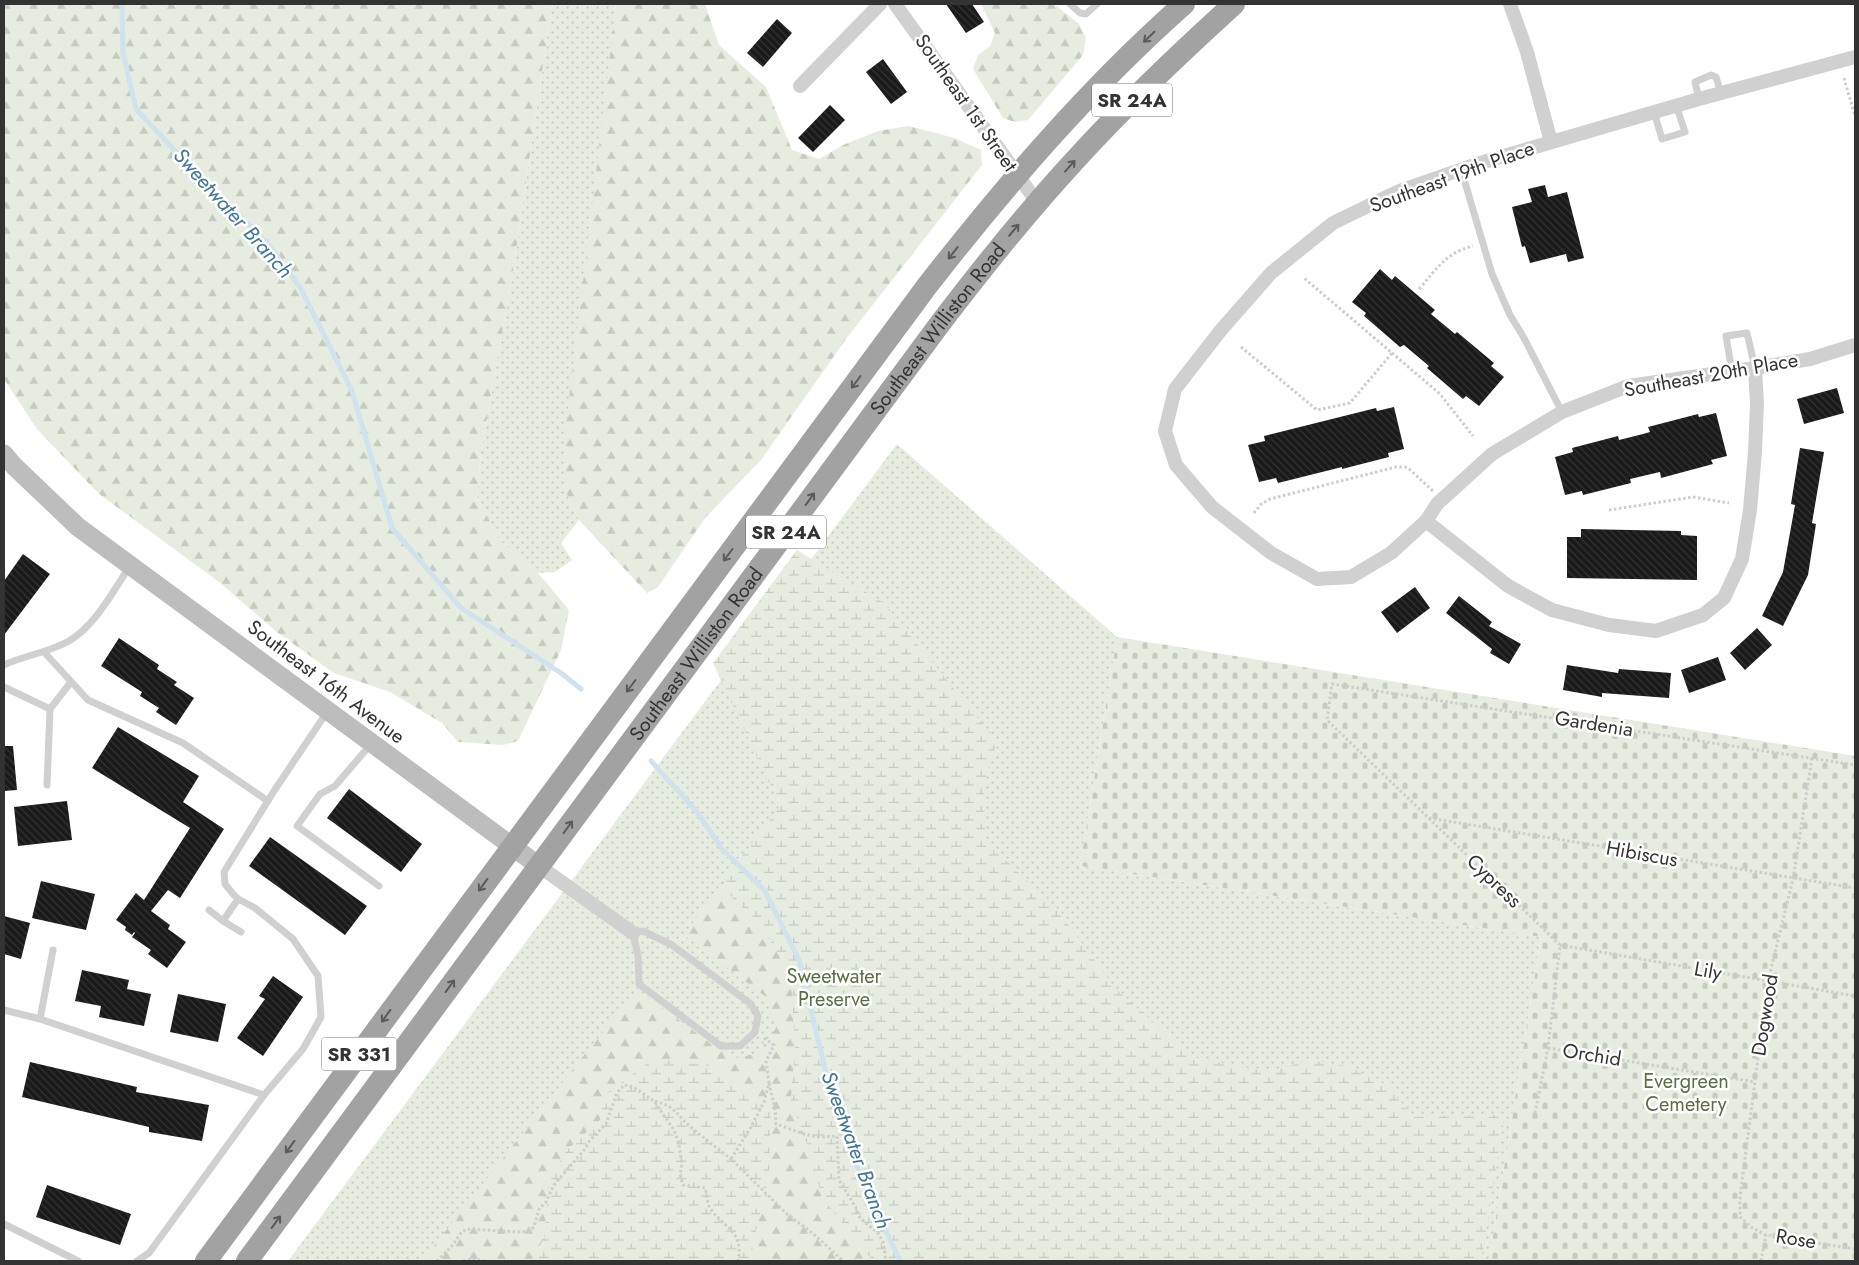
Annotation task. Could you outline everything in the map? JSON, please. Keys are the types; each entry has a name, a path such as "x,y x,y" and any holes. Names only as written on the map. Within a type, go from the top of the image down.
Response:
{"highway":[{"name":"Southeast Williston Road","path":"247,1261 989,260 1037,202 1116,117 1199,35 1234,4"},
{"name":"Southeast Williston Road","path":"206,1261 927,286 1017,174 1177,6"},
{"path":"1177,6 1199,35"}],"main road":[{"name":"Southeast 16th Avenue","path":"4,454 14,466 78,527 539,866"}],"street":[{"path":"800,86 880,4"},
{"name":"Southeast 1st Street","path":"895,4 1037,202"},
{"path":"1510,4 1527,52 1551,142"},
{"name":"Southeast 19th Place","path":"1227,519 1212,507 1176,465 1165,431 1176,388 1221,330 1271,273 1333,223 1399,191 1461,169 1721,92 1855,57"},
{"name":"Southeast 20th Place","path":"1227,519 1271,553 1317,580 1351,577 1391,553 1426,521 1437,504 1492,454 1562,412 1628,386 1755,368 1810,358 1855,345"},
{"path":"1426,521 1508,586 1552,610 1609,625 1656,631 1703,615 1724,598 1742,559 1750,510 1755,452 1757,403 1755,368"},
{"name":"Southeast 16th Avenue","path":"539,866 632,933"}],"lane":[{"path":"1070,4 1080,13 1086,14 1097,4"},
{"path":"1699,99 1695,82 1711,75 1716,77 1721,92"},
{"path":"1654,112 1662,140 1685,132 1676,105"},
{"path":"1461,169 1492,274 1510,316 1524,338 1562,412"},
{"path":"1732,372 1726,336 1747,333 1755,368"},
{"path":"4,666 13,661 44,652 70,640 85,628 99,611 130,565"},
{"path":"44,652 88,700 184,743 268,801"},
{"path":"47,785 50,708 71,682"},
{"path":"4,687 50,708"},
{"path":"137,1261 149,1253 264,1095 303,1049 321,1017 318,976 293,939 255,908 238,899 225,884 224,872 268,801 328,712"},
{"path":"371,743 335,786 320,794 297,826 379,886"},
{"path":"223,921 238,899"},
{"path":"208,910 240,932"},
{"path":"643,931 672,945 751,1004 758,1016 755,1032 740,1046 721,1046 639,984 638,956 632,933 643,931"},
{"path":"40,1019 53,950"},
{"path":"4,1010 40,1019 264,1095"},
{"path":"4,1224 78,1261"}],"path":[{"path":"1844,78 1855,116"},
{"path":"1419,289 1449,255 1474,245"},
{"path":"1304,278 1440,394 1473,436"},
{"path":"1241,347 1317,410 1350,403 1392,353"},
{"path":"1254,513 1265,501 1270,499 1396,467 1406,467 1435,493"},
{"path":"1609,510 1693,497 1729,503"},
{"name":"Gardenia","path":"1332,684 1855,765"},
{"name":"Cypress","path":"1332,684 1327,720 1560,945"},
{"name":"Dogwood","path":"1766,1235 1751,1228 1740,1217 1740,1196 1768,982 1793,879 1812,758"},
{"name":"Hibiscus","path":"1429,818 1855,888"},
{"path":"1534,1118 1548,1048 1560,945"},
{"name":"Lily","path":"1560,945 1855,996"},
{"path":"755,1032 774,1045 766,1061 776,1124 819,1137 837,1136 840,1180 860,1218 878,1233 883,1242 886,1261"},
{"name":"Orchid","path":"1548,1048 1755,1082"},
{"path":"731,1159 764,1102 769,1083"},
{"path":"437,1261 462,1232 467,1229 521,1232 528,1231 534,1227 539,1209 546,1202 554,1185 585,1149 590,1140 606,1124 617,1093 624,1085 633,1087 654,1101 667,1104 690,1127 731,1159 787,1214 816,1236 843,1261"},
{"path":"654,1101 674,1130 678,1140 682,1163 680,1175 683,1185 705,1188 708,1206 735,1233 740,1252 738,1261"},
{"path":"1761,1261 1766,1235"},
{"name":"Rose","path":"1766,1235 1855,1249"},
{"path":"463,1261 472,1259 485,1261"}],"green space":[{"path":"4,4 552,4 513,271 481,452 477,497 500,541 538,573 569,610 561,650 518,741 503,745 458,742 442,723 390,692 334,673 278,633 219,582 98,493 37,429 4,379"},
{"path":"552,4 616,4 566,492 579,520 561,543 572,560 555,572 538,573 500,541 477,497 481,452 513,271"},
{"path":"616,4 705,4 719,45 766,87 792,150 819,159 843,145 878,131 909,126 954,138 981,150 982,165 846,339 761,460 705,518 658,587 647,593 579,520 566,492 564,442"},
{"path":"981,4 1054,4 1079,24 1086,38 1083,55 1028,120 1015,122 1003,118 973,69 978,55 990,46 995,33"},
{"name":"Sweetwater Preserve","path":"897,444 1117,637 1080,866 1541,937 1489,1261 288,1261"},
{"path":"797,550 884,603 997,741 984,786 985,840 1059,912 1114,987 1191,1057 1269,1072 1309,1060 1347,1066 1389,1086 1412,1117 1495,1115 1504,1119 1481,1261 873,1261 822,1198 811,1155 791,1100 795,1048 791,977 761,924 733,899 723,881 780,806 713,663"},
{"name":"Evergreen Cemetery","path":"1117,637 1855,756 1855,1261 1489,1261 1541,937 1080,866"},
{"path":"723,881 733,899 761,924 791,977 795,1048 791,1100 811,1155 822,1198 873,1261 757,1261 752,1247 769,1177 603,1096 600,1120 567,1150 549,1179 544,1238 532,1261 422,1261 589,1049 638,990 732,1059 758,1053 776,1028 766,997 684,935"},
{"path":"654,1058 709,1066 771,1114 769,1177 752,1247 757,1261 532,1261 544,1238 549,1179 567,1150 600,1120 603,1096"}],"building":[{"path":"946,4 972,4 984,22 966,33"},
{"path":"777,19 792,33 763,67 747,53"},
{"path":"883,59 907,92 891,104 866,72"},
{"path":"830,105 845,120 813,152 798,138"},
{"path":"1545,185 1548,197 1567,192 1584,258 1568,262 1566,254 1530,263 1525,246 1522,247 1512,207 1532,202 1528,189"},
{"path":"1380,269 1392,280 1395,276 1435,310 1431,314 1455,334 1457,332 1494,363 1491,366 1504,377 1479,406 1466,396 1463,399 1404,345 1400,347 1364,316 1366,313 1352,302"},
{"path":"1837,388 1844,413 1804,424 1797,399"},
{"path":"1394,407 1404,449 1388,453 1389,457 1342,469 1342,467 1278,483 1276,478 1259,482 1248,445 1265,441 1264,436 1376,408 1377,411"},
{"path":"1716,413 1727,456 1711,460 1713,464 1661,478 1660,472 1630,479 1631,483 1583,495 1582,491 1565,495 1555,457 1573,452 1572,448 1618,436 1619,440 1650,432 1648,427 1698,414 1699,417"},
{"path":"1800,448 1824,452 1812,523 1816,524 1808,575 1783,626 1762,616 1783,572 1795,505 1791,504"},
{"path":"1581,529 1681,531 1681,535 1697,536 1697,580 1567,578 1567,537 1581,537"},
{"path":"23,554 50,574 4,635 4,581"},
{"path":"1415,587 1430,608 1397,633 1381,612"},
{"path":"1459,596 1492,622 1489,626 1521,644 1509,664 1490,653 1492,649 1446,613"},
{"path":"1757,628 1772,645 1745,670 1730,653"},
{"path":"119,638 159,665 157,669 177,682 174,685 194,698 176,725 156,712 159,708 140,696 142,692 101,666"},
{"path":"1718,657 1726,680 1689,693 1681,670"},
{"path":"1567,665 1618,673 1619,669 1671,673 1669,698 1602,693 1602,697 1563,690"},
{"path":"118,727 199,776 183,802 224,829 180,898 168,890 151,911 170,925 168,929 186,942 167,968 148,954 151,950 132,937 134,932 132,935 125,930 126,927 116,920 136,893 144,900 190,828 92,768"},
{"path":"4,746 13,746 17,790 4,791"},
{"path":"349,789 422,844 401,872 327,818"},
{"path":"67,801 72,840 18,846 14,807"},
{"path":"270,837 367,906 345,935 249,866"},
{"path":"41,881 95,894 86,930 32,918"},
{"path":"4,916 30,923 21,959 4,954"},
{"path":"82,970 129,980 127,989 151,994 144,1026 99,1017 101,1006 75,1001"},
{"path":"273,976 303,997 263,1056 237,1038 265,999 259,996"},
{"path":"178,994 226,1004 218,1042 170,1032"},
{"path":"30,1062 137,1087 136,1092 209,1105 202,1141 149,1132 149,1127 22,1097"},
{"path":"47,1185 131,1214 120,1245 36,1217"}],"waterway":[{"name":"Sweetwater Branch","path":"122,4 123,53 136,109 268,244 300,287 352,391 392,528 461,608 561,673 581,689"},
{"name":"Sweetwater Branch","path":"651,761 697,812 722,849 765,891 799,960 832,1098 862,1179 900,1261"}]}
